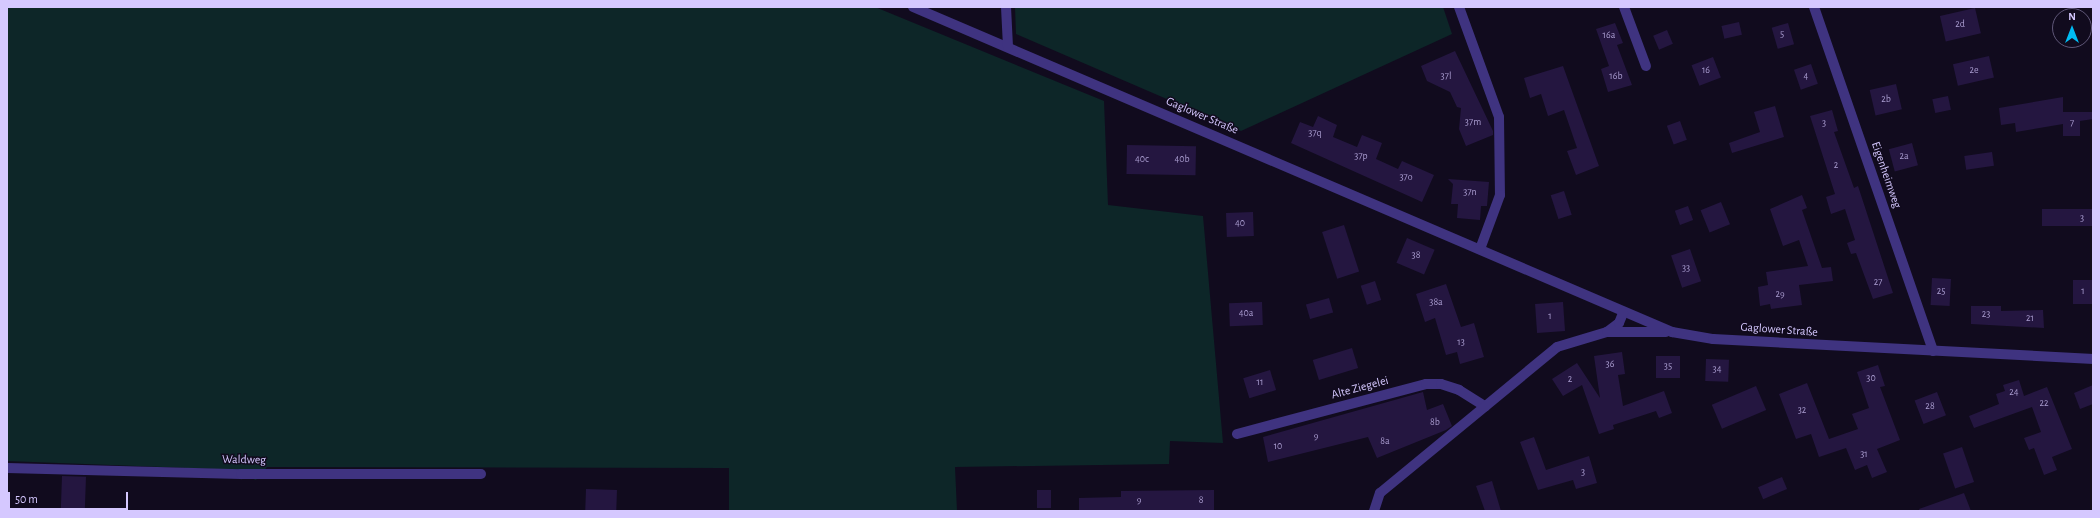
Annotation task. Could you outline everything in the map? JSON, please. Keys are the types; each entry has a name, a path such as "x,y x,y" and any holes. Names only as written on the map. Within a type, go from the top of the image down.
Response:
{"street":[{"name":"Gaglower Straße","path":"913,7 1480,248 1623,313 1672,332 1713,339 2093,359"},
{"path":"1006,7 1008,47"},
{"path":"1459,7 1499,117 1500,194 1480,248"},
{"path":"1624,7 1646,66"},
{"name":"Eigenheimweg","path":"1814,7 1933,351"},
{"path":"1607,332 1619,323 1623,313"},
{"path":"1374,511 1380,493 1557,347 1607,332 1672,332"},
{"name":"Alte Ziegelei","path":"1237,434 1426,384 1441,384 1459,390 1485,406"},
{"name":"Waldweg","path":"7,468 241,474 481,474"}],"green space":[{"path":"7,7 875,7 1104,101 1108,205 1203,216 1223,443 1170,441 1169,464 955,467 957,511 729,511 729,468 267,467 256,480 241,474 240,470 7,461"},
{"path":"1015,7 1443,7 1452,34 1241,131 1016,34"}],"building":[{"path":"1975,8 1981,33 1946,41 1940,16"},
{"path":"1739,22 1742,35 1724,39 1721,26"},
{"path":"1615,23 1623,43 1617,45 1632,85 1608,92 1601,69 1609,66 1596,29"},
{"path":"1788,23 1794,44 1778,49 1772,28"},
{"path":"1667,30 1673,44 1659,50 1653,36"},
{"path":"1455,51 1493,131 1493,135 1466,146 1459,129 1461,108 1457,107 1450,92 1427,81 1421,66"},
{"path":"1989,56 1994,77 1958,86 1953,64"},
{"path":"1713,57 1721,78 1699,86 1692,65"},
{"path":"1811,64 1818,84 1801,90 1794,70"},
{"path":"1563,66 1599,166 1576,175 1567,151 1577,148 1564,110 1548,116 1541,94 1530,98 1524,78"},
{"path":"1896,84 1902,109 1876,115 1870,90"},
{"path":"1948,96 1951,110 1935,113 1932,99"},
{"path":"2063,97 2063,112 2093,112 2093,119 2080,121 2080,136 2063,136 2063,124 2016,132 2015,123 2001,125 1999,108"},
{"path":"1775,106 1784,137 1732,153 1729,143 1760,132 1754,112"},
{"path":"1832,110 1838,131 1834,132 1854,188 1858,186 1893,293 1873,299 1856,253 1851,254 1847,243 1855,240 1845,209 1831,214 1826,197 1835,194 1810,116"},
{"path":"1318,116 1337,125 1333,137 1357,147 1362,135 1382,143 1376,159 1398,169 1402,161 1434,175 1422,202 1291,143 1300,122 1313,127"},
{"path":"1680,121 1687,140 1674,145 1667,126"},
{"path":"1912,143 1918,165 1895,171 1889,149"},
{"path":"1127,145 1196,146 1195,175 1126,174"},
{"path":"1992,152 1994,166 1966,170 1964,156"},
{"path":"1448,179 1489,182 1487,206 1481,206 1480,220 1457,218 1458,204 1451,204 1453,184"},
{"path":"1564,191 1572,215 1558,219 1551,195"},
{"path":"1802,195 1807,208 1802,210 1822,268 1831,267 1833,281 1799,285 1802,305 1771,309 1770,304 1760,306 1758,287 1768,285 1766,272 1808,266 1799,240 1783,246 1770,209"},
{"path":"1721,202 1730,224 1710,232 1701,210"},
{"path":"1688,206 1693,220 1680,225 1675,211"},
{"path":"2042,209 2093,209 2093,226 2042,226"},
{"path":"1253,212 1254,236 1227,237 1226,213"},
{"path":"1344,225 1359,272 1337,279 1322,232"},
{"path":"1407,238 1435,250 1424,275 1396,263"},
{"path":"1690,249 1701,281 1682,288 1671,256"},
{"path":"1932,278 1951,279 1950,306 1931,305"},
{"path":"2073,280 2093,280 2093,304 2073,304"},
{"path":"1375,281 1381,300 1367,305 1361,286"},
{"path":"1446,284 1461,327 1474,323 1484,357 1460,364 1457,352 1446,355 1435,318 1425,322 1416,294"},
{"path":"1329,298 1333,312 1310,319 1306,305"},
{"path":"1262,302 1263,325 1230,326 1229,303"},
{"path":"1563,302 1565,331 1537,333 1535,304"},
{"path":"1971,306 2001,306 2001,311 2043,310 2044,328 1971,324"},
{"path":"1352,348 1358,368 1319,380 1313,360"},
{"path":"1622,352 1625,374 1618,375 1623,406 1664,391 1672,413 1659,418 1656,411 1613,425 1614,429 1599,434 1582,385 1563,396 1552,379 1577,363 1600,398 1594,356"},
{"path":"1656,356 1680,356 1680,378 1656,378"},
{"path":"1706,359 1729,360 1728,382 1705,381"},
{"path":"1878,365 1885,386 1880,387 1900,440 1877,449 1887,472 1872,478 1867,465 1855,470 1846,448 1819,457 1811,434 1796,439 1779,394 1807,383 1829,439 1858,429 1852,414 1869,408 1857,372"},
{"path":"1270,370 1276,390 1249,398 1243,378"},
{"path":"2019,380 2024,396 2047,387 2072,449 2052,457 2057,470 2044,475 2034,448 2029,450 2024,438 2041,432 2032,407 1974,428 1969,416 1999,404 1996,394 2005,391 2003,385"},
{"path":"2093,385 2093,404 2080,409 2074,393"},
{"path":"1756,386 1766,410 1722,429 1712,405"},
{"path":"1423,392 1427,410 1443,404 1452,426 1446,430 1377,458 1368,437 1268,462 1263,437"},
{"path":"1937,392 1946,415 1924,424 1915,401"},
{"path":"1534,437 1546,470 1589,456 1597,483 1576,489 1573,480 1538,490 1520,442"},
{"path":"1962,447 1974,482 1955,488 1943,454"},
{"path":"62,476 86,477 85,511 61,511"},
{"path":"1782,477 1787,489 1763,499 1758,487"},
{"path":"1492,481 1501,511 1485,511 1476,486"},
{"path":"586,489 617,490 616,511 585,511"},
{"path":"1037,490 1051,490 1051,508 1037,508"},
{"path":"1214,490 1214,511 1079,511 1079,498 1121,497 1121,491"},
{"path":"1964,493 1971,511 1920,511 1919,509"}]}
